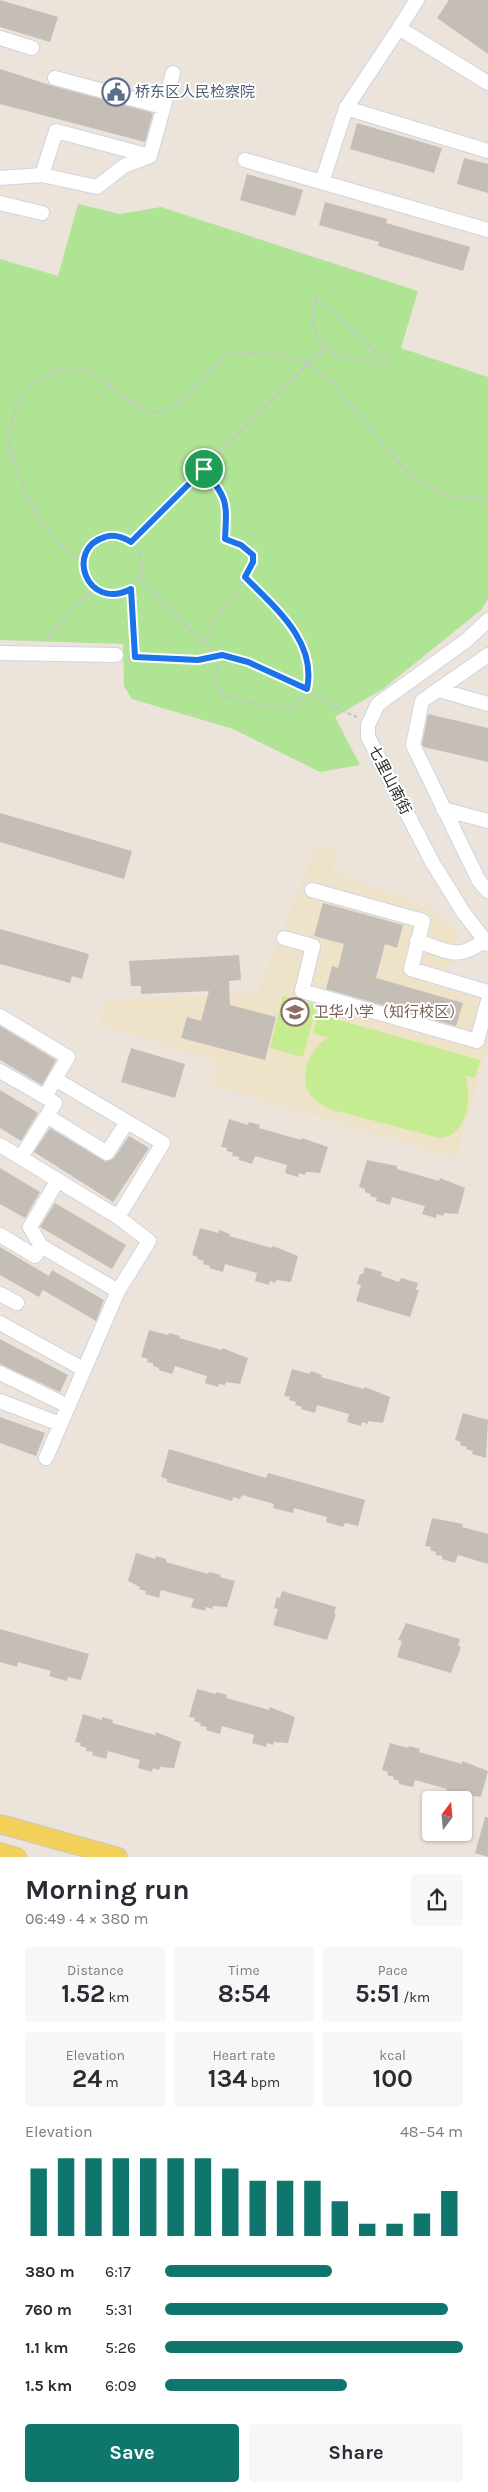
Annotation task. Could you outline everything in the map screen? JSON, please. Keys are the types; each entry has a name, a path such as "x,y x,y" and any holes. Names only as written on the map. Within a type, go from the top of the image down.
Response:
{"main road":[{"path":"0,1824 118,1857"},
{"path":"0,1852 17,1857"}],"street":[{"path":"322,182 346,108 417,0"},
{"path":"399,28 488,83"},
{"path":"0,38 32,48"},
{"path":"150,156 173,73"},
{"path":"55,78 163,108"},
{"path":"346,108 488,151"},
{"path":"42,175 56,131 150,156"},
{"path":"0,178 42,175 97,187 124,166 150,156"},
{"path":"245,160 488,230"},
{"path":"0,203 42,213"},
{"path":"369,720 378,704 467,640 488,620"},
{"path":"0,654 116,655"},
{"path":"488,655 422,701 413,745 479,882 488,891"},
{"path":"439,690 488,704"},
{"name":"七里山南街","path":"369,720 368,737 431,860 463,912 486,943"},
{"path":"443,809 488,821"},
{"path":"312,890 423,921 410,968 488,992"},
{"path":"284,938 313,946 302,991 476,1041 488,1001"},
{"path":"418,941 457,953 470,951 486,943"},
{"path":"0,1016 68,1057 45,1097"},
{"path":"0,1071 55,1103 21,1158"},
{"path":"56,1079 163,1143 118,1216"},
{"path":"47,1116 107,1153 126,1122"},
{"path":"0,1145 118,1216 149,1241 118,1291 83,1368 46,1458"},
{"path":"58,1180 30,1227 41,1246 118,1291"},
{"path":"0,1236 35,1256 41,1246"},
{"path":"0,1294 17,1303"},
{"path":"0,1323 83,1368"},
{"path":"0,1372 68,1406"},
{"path":"0,1401 60,1424"}],"path":[{"path":"316,297 387,363 348,360 341,358 326,347 314,328 316,297"},
{"path":"131,542 326,347"},
{"path":"83,563 40,522 14,465 10,447 11,426 17,403 27,389 44,374 65,370 84,371 99,377 144,410 159,413 174,406 229,352 293,357 309,365 336,386 388,452 412,474 436,490 459,498 488,495"},
{"path":"204,469 222,492 227,508 225,539 241,545 253,555 253,562 236,594 220,612 204,642"},
{"path":"131,589 112,595 94,588 84,573 83,563 86,554 98,540 117,536 131,542 140,553 142,562 139,577 131,589 135,657"},
{"path":"139,577 204,642 211,657 217,664 216,680 224,696 289,711 301,699 307,689 310,676 308,656 294,628 245,577"},
{"path":"30,654 94,588"},
{"path":"116,655 198,660 222,655 248,662 307,689 355,716 369,720"}],"shaded area":[{"name":"卫华小学（知行校区）","path":"317,845 336,851 332,871 433,909 458,934 447,975 488,987 488,1046 456,1158 212,1085 218,1062 99,1024 107,1000 257,993"}],"green space":[{"path":"78,204 120,214 161,207 418,291 401,348 488,377 488,599 481,610 383,689 335,717 360,765 320,772 233,729 132,699 124,686 123,644 0,640 0,259 58,276"},
{"path":"283,996 317,1005 303,1057 270,1048"},
{"path":"318,1014 480,1060 475,1078 465,1076 468,1104 466,1114 457,1130 440,1138 329,1109 314,1099 307,1089 305,1081 307,1064 316,1049 328,1038 313,1033"}],"building":[{"path":"0,0 58,17 50,42 0,27"},
{"path":"449,0 488,0 488,54 437,18"},
{"path":"0,69 53,86 153,113 145,142 0,104"},
{"path":"357,123 442,148 434,173 350,149"},
{"path":"464,158 488,164 488,193 457,184"},
{"path":"247,174 303,190 295,216 240,200"},
{"path":"325,202 387,219 386,223 470,247 463,271 378,246 379,242 319,225"},
{"path":"428,714 488,728 488,762 424,747 422,744"},
{"path":"0,813 132,851 124,879 0,842"},
{"path":"323,903 403,925 397,948 385,944 376,978 463,1003 456,1026 326,989 332,966 338,968 344,944 314,936"},
{"path":"0,929 89,954 82,979 72,976 70,983 0,964"},
{"path":"239,955 241,980 229,981 230,1005 276,1017 265,1060 181,1038 187,1017 201,1021 209,991 141,994 141,986 131,986 129,961"},
{"path":"0,1026 56,1060 42,1085 0,1060"},
{"path":"131,1048 185,1064 175,1098 121,1082"},
{"path":"0,1090 38,1113 21,1141 0,1128"},
{"path":"229,1119 248,1125 249,1122 260,1125 259,1128 301,1140 302,1138 328,1147 320,1173 306,1172 305,1175 299,1173 298,1177 285,1173 287,1165 255,1156 252,1164 239,1160 239,1157 232,1156 233,1153 227,1151 227,1148 221,1147"},
{"path":"50,1128 106,1162 114,1158 129,1136 149,1148 113,1202 34,1152"},
{"path":"367,1160 397,1166 397,1169 439,1181 440,1178 465,1188 458,1214 444,1213 443,1216 437,1214 436,1218 422,1214 425,1206 392,1197 390,1205 376,1201 377,1198 370,1196 371,1194 365,1192 365,1189 359,1187"},
{"path":"0,1168 40,1192 25,1218 0,1204"},
{"path":"55,1203 126,1245 112,1269 40,1227"},
{"path":"200,1228 218,1233 219,1230 230,1234 229,1236 272,1248 273,1246 298,1256 291,1282 276,1280 275,1283 270,1281 269,1285 255,1281 257,1273 225,1264 223,1272 209,1268 210,1266 203,1264 204,1261 192,1255"},
{"path":"0,1247 49,1276 52,1270 104,1300 96,1321 43,1290 39,1297 0,1275"},
{"path":"365,1267 382,1272 381,1276 399,1282 401,1278 418,1283 416,1290 419,1290 410,1317 356,1301 361,1285 357,1284 360,1274 363,1274"},
{"path":"149,1330 180,1336 179,1338 222,1350 222,1348 248,1358 240,1384 226,1382 225,1385 219,1384 218,1387 205,1383 207,1376 175,1366 172,1374 159,1370 159,1368 153,1366 153,1363 147,1362 148,1359 141,1357"},
{"path":"0,1339 68,1375 60,1392 0,1364"},
{"path":"292,1369 310,1374 311,1371 322,1375 321,1377 364,1389 365,1387 390,1397 383,1423 368,1421 368,1424 362,1422 361,1426 347,1422 349,1414 317,1405 315,1413 301,1409 302,1407 295,1405 296,1402 289,1400 290,1397 284,1396"},
{"path":"463,1413 488,1420 486,1458 472,1454 473,1451 466,1449 467,1447 460,1445 461,1442 455,1440"},
{"path":"0,1417 45,1433 36,1456 0,1443"},
{"path":"169,1449 266,1478 268,1473 365,1500 358,1526 345,1523 343,1527 326,1522 327,1517 294,1508 293,1513 273,1508 274,1504 242,1495 240,1499 233,1497 232,1501 167,1482 167,1479 161,1477"},
{"path":"432,1518 463,1524 462,1527 488,1534 488,1564 458,1555 455,1563 442,1559 442,1556 436,1555 436,1552 430,1550 431,1547 425,1546"},
{"path":"136,1553 155,1559 156,1556 166,1559 166,1562 208,1574 209,1572 221,1575 220,1577 235,1581 227,1607 213,1606 212,1609 206,1607 205,1611 191,1607 194,1599 161,1590 159,1598 145,1594 146,1591 139,1589 140,1587 128,1581"},
{"path":"282,1591 336,1607 334,1613 336,1614 327,1640 273,1625 278,1609 274,1608 277,1597 280,1598"},
{"path":"406,1623 460,1639 458,1646 461,1647 451,1673 397,1657 402,1641 398,1640"},
{"path":"0,1629 89,1654 81,1680 68,1677 67,1681 49,1676 51,1671 18,1662 17,1667 0,1662"},
{"path":"197,1689 227,1695 226,1698 269,1710 270,1707 295,1717 288,1743 274,1742 273,1745 267,1743 266,1747 252,1743 254,1735 222,1726 220,1734 206,1730 207,1727 200,1726 201,1723 194,1721 195,1718 189,1717"},
{"path":"83,1714 102,1720 102,1717 113,1720 112,1723 155,1735 156,1732 181,1742 174,1768 160,1767 159,1770 153,1768 152,1772 138,1768 140,1760 108,1751 106,1759 92,1755 93,1752 86,1751 87,1748 80,1746 81,1743 75,1742"},
{"path":"390,1743 420,1749 419,1752 462,1764 462,1761 488,1771 481,1797 472,1796 472,1791 446,1791 447,1789 415,1780 413,1787 399,1784 399,1781 387,1775 388,1772 382,1770"},
{"path":"485,1817 488,1817 488,1857 475,1853"}],"place":[{"name":"桥东区人民检察院","path":"116,92"},
{"name":"卫华小学（知行校区）","path":"295,1012"}],"route":[{"path":"204,469 222,492 227,508 225,539 241,545 253,555 253,562 245,577 294,628 308,656 310,676 307,689 248,662 222,655 198,660 159,660 135,657 131,589 112,595 103,593 94,588 84,573 83,563 91,546 107,536 117,536 131,542 204,469"}]}
